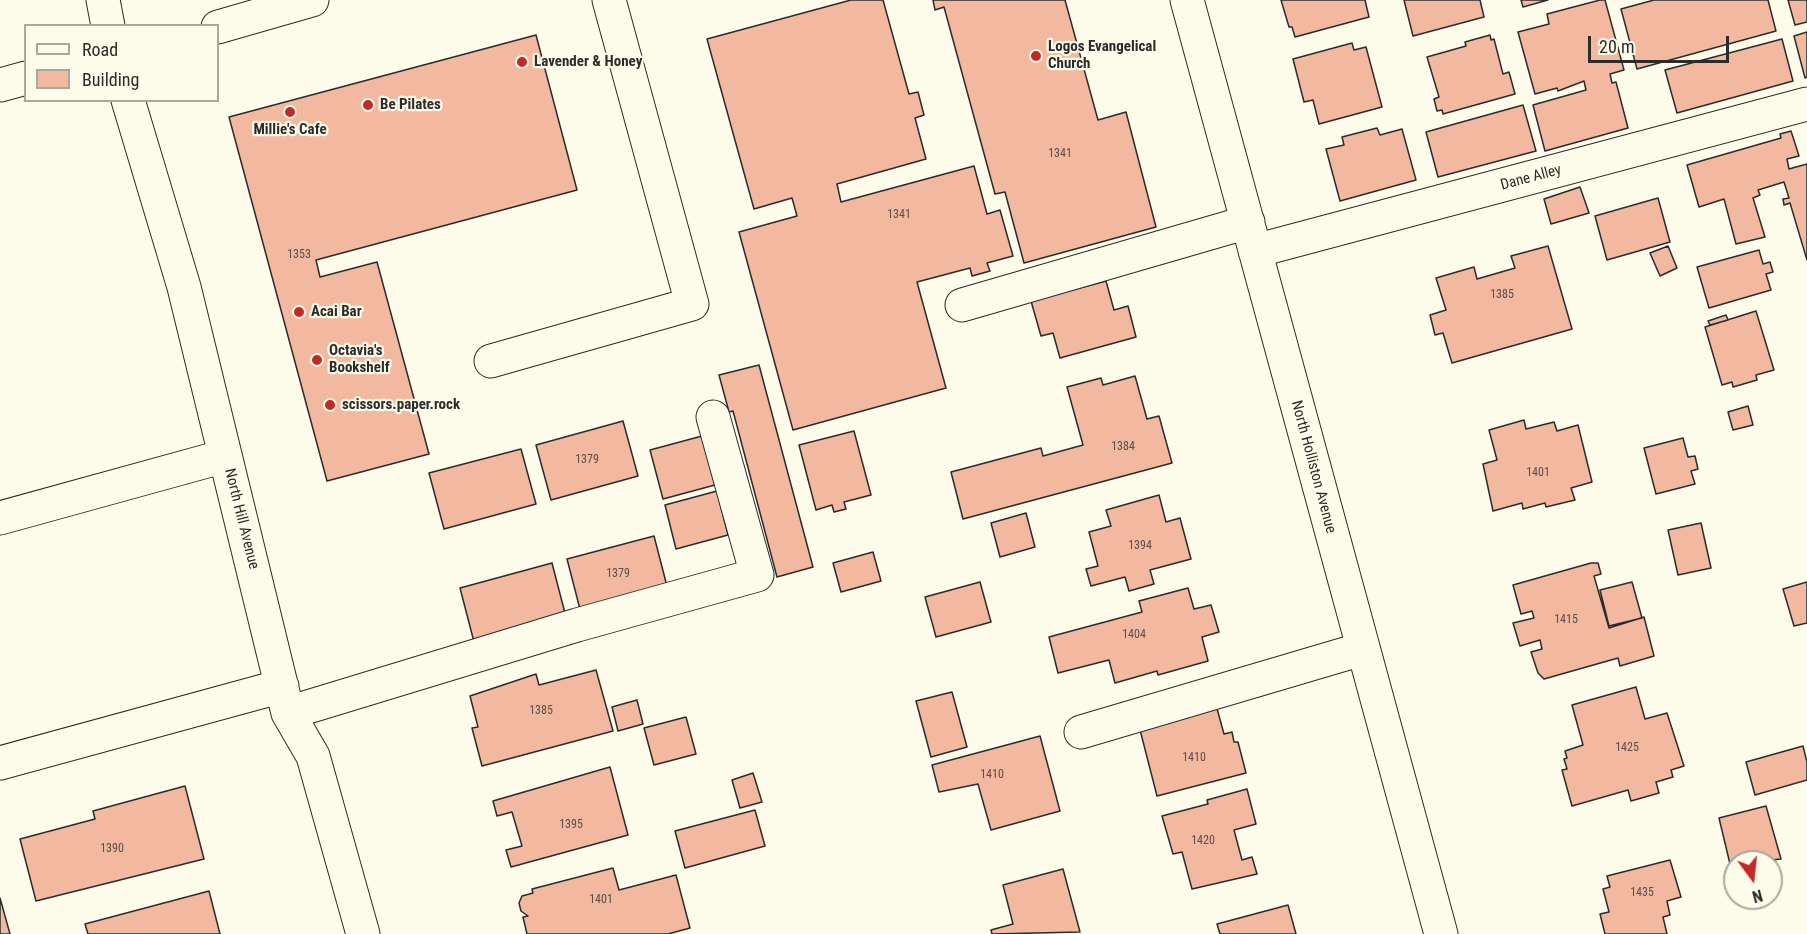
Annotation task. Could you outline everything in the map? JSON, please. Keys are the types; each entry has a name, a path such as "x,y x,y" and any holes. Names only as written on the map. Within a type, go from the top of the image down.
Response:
{"street":[{"path":"103,0 108,24"},
{"path":"219,27 312,0"},
{"path":"491,361 692,304 609,0"},
{"name":"North Holliston Avenue","path":"1187,0 1441,934"},
{"path":"0,85 24,79"},
{"name":"North Hill Avenue","path":"129,102 184,287 285,699 313,756 363,934"},
{"name":"Dane Alley","path":"962,305 1807,104"},
{"path":"0,763 285,699 577,625 757,575 713,417"},
{"path":"0,518 225,456"},
{"path":"1082,732 1362,649"}],"building":[{"path":"851,0 883,0 909,94 918,92 924,115 915,118 926,159 837,184 841,202 974,166 987,214 1000,210 1013,256 987,263 990,271 972,276 970,268 917,282 946,388 793,430 739,232 797,216 792,198 754,209 707,39"},
{"path":"933,0 1065,0 1098,120 1126,112 1156,227 1024,263 1005,192 995,194 944,7 935,10"},
{"path":"1281,0 1365,0 1369,17 1295,37 1292,27 1289,27"},
{"path":"1404,0 1480,0 1484,17 1413,36"},
{"path":"1521,0 1548,0 1523,7"},
{"path":"1605,0 1624,70 1610,74 1612,83 1616,82 1628,128 1545,151 1533,105 1586,90 1584,81 1558,91 1557,88 1535,94 1518,32 1549,24 1547,14"},
{"path":"1654,0 1768,0 1776,31 1637,69 1621,9"},
{"path":"1788,0 1807,0 1807,22 1795,25"},
{"path":"1807,32 1807,77 1805,78 1794,36"},
{"path":"536,35 577,190 316,260 320,277 377,262 429,454 327,481 229,117"},
{"path":"1490,35 1491,40 1494,39 1503,74 1509,72 1515,94 1443,114 1442,110 1437,111 1434,99 1439,97 1427,57 1466,46 1465,42"},
{"path":"1782,39 1793,81 1677,113 1665,70"},
{"path":"1352,43 1354,50 1366,47 1382,107 1319,124 1313,100 1304,102 1293,59"},
{"path":"1523,105 1536,151 1438,177 1426,132"},
{"path":"1377,128 1380,135 1402,129 1416,180 1340,201 1326,149 1344,145 1342,137"},
{"path":"1791,131 1799,156 1787,159 1789,169 1807,164 1807,260 1790,203 1784,205 1783,199 1789,198 1784,182 1758,190 1760,195 1753,198 1765,237 1736,244 1724,199 1699,207 1687,165 1781,138 1780,134"},
{"path":"1580,187 1589,213 1551,224 1544,199"},
{"path":"1658,198 1670,242 1607,260 1595,216"},
{"path":"1548,246 1572,329 1452,363 1443,333 1435,335 1430,315 1446,310 1436,278 1474,267 1477,279 1515,268 1511,256"},
{"path":"1668,246 1677,268 1660,276 1650,253"},
{"path":"1759,250 1763,264 1770,262 1773,272 1766,274 1771,290 1709,308 1697,267"},
{"path":"1106,281 1114,310 1128,306 1136,337 1060,358 1053,333 1041,336 1031,301"},
{"path":"1756,311 1774,370 1756,375 1757,380 1733,387 1732,382 1722,385 1705,327"},
{"path":"1726,315 1728,320 1710,325 1708,321"},
{"path":"759,365 813,567 777,577 733,411 729,412 719,375"},
{"path":"1135,376 1147,419 1159,416 1172,463 963,519 951,472 1041,448 1043,456 1083,445 1067,387 1101,378 1103,385"},
{"path":"1748,406 1753,425 1733,430 1728,412"},
{"path":"1524,420 1526,429 1554,422 1557,431 1578,425 1592,482 1571,488 1575,500 1546,507 1545,503 1523,509 1522,503 1493,511 1483,464 1497,460 1489,430"},
{"path":"623,421 638,476 551,500 536,445"},
{"path":"854,431 871,495 844,502 846,509 834,512 832,505 816,510 799,445"},
{"path":"702,436 715,485 663,499 650,450"},
{"path":"1683,438 1688,457 1695,456 1698,469 1691,471 1695,484 1656,494 1644,448"},
{"path":"521,449 536,504 444,529 429,473"},
{"path":"717,491 728,535 676,549 665,505"},
{"path":"1159,495 1166,522 1180,518 1191,559 1150,570 1154,584 1129,591 1125,577 1091,586 1086,569 1098,566 1089,532 1111,526 1106,510"},
{"path":"1026,513 1035,547 1000,557 991,523"},
{"path":"1701,523 1711,568 1678,575 1668,530"},
{"path":"654,536 668,590 581,613 567,559"},
{"path":"873,552 881,581 841,592 833,563"},
{"path":"552,563 566,617 474,642 460,588"},
{"path":"1598,563 1601,574 1594,576 1609,628 1644,617 1654,656 1620,666 1618,658 1544,679 1538,673 1531,652 1542,649 1540,640 1520,646 1513,623 1534,618 1532,611 1521,614 1513,585"},
{"path":"980,582 991,622 936,637 925,597"},
{"path":"1632,582 1642,618 1609,626 1600,590"},
{"path":"1807,582 1807,623 1794,626 1783,589"},
{"path":"1188,588 1194,609 1211,605 1219,632 1202,637 1208,661 1158,675 1157,671 1115,683 1109,660 1058,673 1049,637 1142,612 1139,601"},
{"path":"596,670 613,731 482,766 472,728 478,727 470,696 536,674 539,685"},
{"path":"1636,687 1645,719 1667,713 1684,766 1671,770 1673,777 1656,782 1659,793 1631,801 1628,790 1572,806 1562,770 1567,769 1564,759 1567,758 1565,751 1583,745 1572,705"},
{"path":"952,692 967,747 931,757 916,701"},
{"path":"637,700 643,724 618,731 612,707"},
{"path":"1216,705 1224,734 1232,732 1234,742 1238,742 1246,773 1157,796 1138,722"},
{"path":"686,717 696,754 654,765 644,728"},
{"path":"1040,736 1060,811 991,830 978,784 939,792 932,765"},
{"path":"1803,746 1807,762 1807,780 1755,795 1746,762"},
{"path":"610,767 628,835 511,867 506,850 522,846 512,812 497,816 493,801"},
{"path":"753,773 762,802 740,808 732,780"},
{"path":"185,786 204,859 36,901 20,839 95,819 93,811"},
{"path":"1247,789 1256,824 1234,830 1242,860 1252,857 1257,874 1192,889 1182,852 1173,854 1162,816 1208,804 1207,800"},
{"path":"1766,806 1778,850 1727,850 1719,818"},
{"path":"755,810 765,846 685,868 675,831"},
{"path":"1670,860 1681,897 1667,901 1670,915 1663,917 1667,934 1605,934 1600,914 1609,912 1603,889 1610,887 1607,876"},
{"path":"613,868 619,890 676,875 690,928 668,934 527,934 523,917 528,916 521,911 519,903 522,896 533,893 532,889"},
{"path":"1063,869 1080,932 992,934 991,930 1013,924 1003,885"},
{"path":"209,891 220,934 88,934 85,924"},
{"path":"0,898 10,934 0,934"},
{"path":"1288,905 1296,934 1220,934 1217,924"}],"place":[{"name":"Logos Evangelical Church","path":"1036,56"},
{"name":"Lavender & Honey","path":"522,62"},
{"name":"Be Pilates","path":"368,105"},
{"name":"Millie's Cafe","path":"290,112"},
{"name":"Acai Bar","path":"299,312"},
{"name":"Octavia's Bookshelf","path":"317,360"},
{"name":"scissors.paper.rock","path":"330,405"}]}
